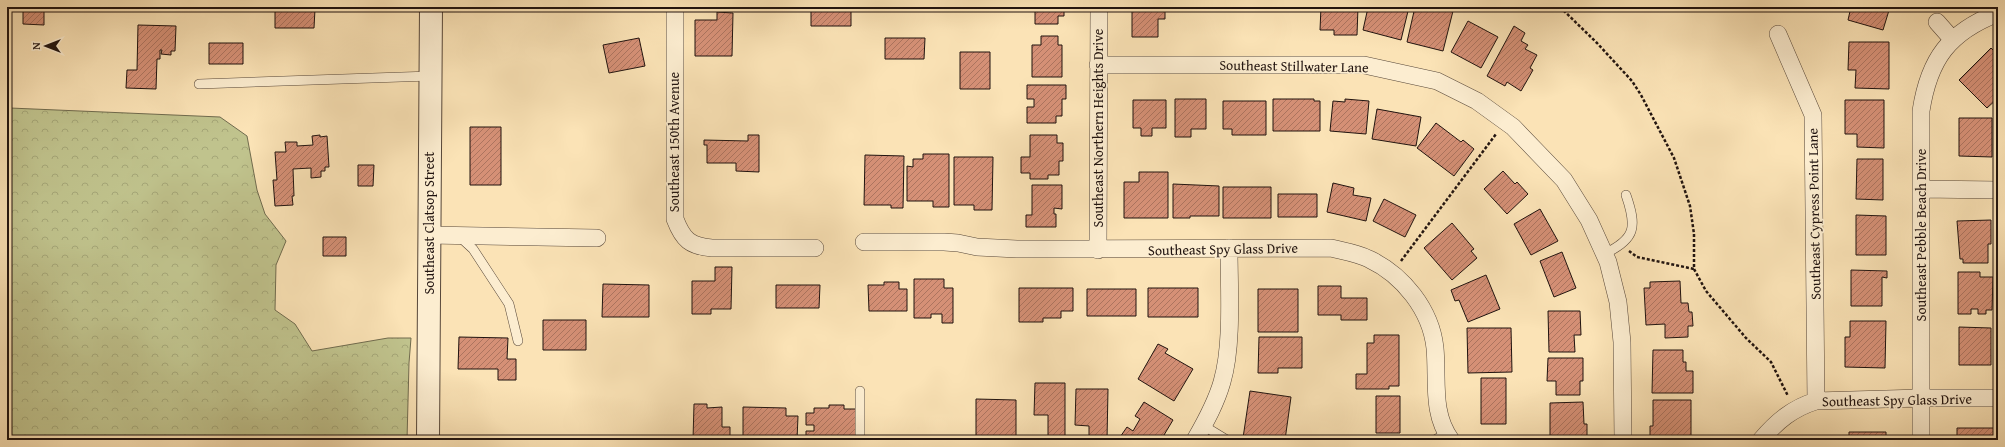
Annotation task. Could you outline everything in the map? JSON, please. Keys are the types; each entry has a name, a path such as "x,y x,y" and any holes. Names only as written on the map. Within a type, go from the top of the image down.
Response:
{"street":[{"name":"Southeast Clatsop Street","path":"428,440 431,7"},
{"name":"Southeast 150th Avenue","path":"674,7 675,219 681,235 699,247 815,248"},
{"name":"Southeast Northern Heights Drive","path":"1098,250 1099,7"},
{"name":"Southeast Pebble Beach Drive","path":"1921,440 1921,111 1924,88 1934,65 1952,38 1968,26 1998,13"},
{"path":"1937,22 1952,38"},
{"name":"Southeast Cypress Point Lane","path":"1778,34 1813,115 1816,401"},
{"name":"Southeast Stillwater Lane","path":"1098,65 1364,65 1437,81 1477,101 1513,127 1564,180 1589,220 1604,254 1618,302 1622,342 1623,440"},
{"path":"1921,190 1998,190"},
{"path":"429,235 597,238"},
{"name":"Southeast Spy Glass Drive","path":"864,242 944,242 996,249 1098,250 1330,248 1368,258 1392,273 1415,297 1426,315 1432,331 1435,348 1437,410 1444,438"},
{"path":"1199,433 1215,403 1223,381 1229,319 1229,248"},
{"name":"Southeast Spy Glass Drive","path":"1761,440 1771,428 1795,409 1816,401 1921,398 1998,398"}],"lane":[{"path":"199,84 431,76"},
{"path":"1604,254 1622,244 1629,237 1634,226 1633,214 1626,195"},
{"path":"458,235 473,249 509,304 518,341"},
{"path":"860,391 860,440"},
{"path":"1199,433 1227,440"}],"path":[{"path":"1280,7 1282,9 1293,7"},
{"path":"1560,7 1597,43 1632,81 1674,158 1690,206 1694,234 1694,269 1711,297 1746,338 1771,362 1795,409"},
{"path":"1392,273 1506,122"},
{"path":"1622,244 1636,257 1694,269"}],"green space":[{"path":"10,108 220,117 247,136 257,190 265,214 286,241 276,265 275,310 295,324 312,351 388,338 411,338 407,440 7,440 7,141"}],"building":[{"path":"23,7 44,7 44,25 23,24"},
{"path":"238,7 268,7 268,11 238,11"},
{"path":"811,7 851,7 851,26 811,26"},
{"path":"1035,7 1064,7 1064,16 1058,16 1058,24 1035,24"},
{"path":"1132,7 1165,7 1165,19 1158,19 1158,37 1132,37"},
{"path":"1321,7 1358,7 1357,35 1334,35 1334,30 1320,30"},
{"path":"1367,7 1409,7 1401,40 1363,30"},
{"path":"1415,7 1454,7 1443,51 1407,42"},
{"path":"1851,7 1890,7 1883,30 1848,20"},
{"path":"275,9 315,9 314,28 275,28"},
{"path":"717,12 733,13 732,56 695,56 695,20 717,20"},
{"path":"1468,21 1498,37 1481,68 1451,52"},
{"path":"138,25 176,26 175,51 171,51 171,55 161,54 162,50 160,50 160,59 157,59 156,89 126,88 127,70 137,70"},
{"path":"1514,26 1525,33 1521,41 1528,45 1525,49 1537,55 1530,68 1533,70 1521,91 1507,82 1505,86 1487,76"},
{"path":"1041,36 1058,36 1058,45 1062,45 1062,77 1032,77 1032,45 1041,45"},
{"path":"639,38 645,66 609,73 603,45"},
{"path":"885,38 925,38 924,59 885,59"},
{"path":"1849,42 1889,42 1889,89 1855,88 1856,70 1848,70"},
{"path":"209,43 243,43 243,64 209,64"},
{"path":"1991,48 1998,55 1998,98 1987,108 1959,80"},
{"path":"960,52 990,52 990,89 960,89"},
{"path":"1027,85 1066,85 1066,99 1062,99 1062,116 1056,116 1056,123 1027,123 1027,107 1034,107 1034,99 1027,99"},
{"path":"1175,99 1206,99 1206,129 1191,129 1191,137 1175,137"},
{"path":"1273,99 1314,99 1314,101 1320,101 1320,131 1273,131"},
{"path":"1345,99 1369,101 1366,134 1330,131 1333,101 1345,102"},
{"path":"1133,100 1166,100 1166,128 1152,128 1152,136 1141,136 1141,128 1133,128"},
{"path":"1845,100 1884,100 1884,148 1857,147 1857,134 1845,134"},
{"path":"1223,101 1266,101 1266,135 1232,135 1232,129 1223,129"},
{"path":"1377,109 1421,117 1416,146 1372,139"},
{"path":"1959,118 1992,118 1992,157 1959,156"},
{"path":"1436,123 1461,142 1463,140 1474,149 1454,176 1417,148"},
{"path":"470,127 501,127 501,185 470,185"},
{"path":"320,135 320,137 327,136 329,167 325,167 325,171 321,171 321,177 311,178 311,168 293,169 293,205 275,206 273,180 277,180 275,152 286,152 285,142 297,142 297,146 313,145 312,136"},
{"path":"748,135 759,135 759,172 736,171 736,163 707,163 707,145 704,145 704,140 748,141"},
{"path":"1030,135 1057,135 1057,143 1063,143 1063,161 1059,161 1059,175 1048,175 1048,179 1030,179 1030,173 1021,173 1021,157 1030,157"},
{"path":"923,154 949,154 949,207 933,207 933,201 907,201 907,166 913,167 913,159 923,159"},
{"path":"865,155 904,156 903,208 891,208 891,205 864,205"},
{"path":"954,157 993,157 992,210 974,210 974,205 954,205"},
{"path":"1857,159 1883,159 1883,200 1856,199"},
{"path":"358,165 374,165 373,186 358,186"},
{"path":"1503,171 1515,184 1517,182 1528,194 1507,214 1484,189"},
{"path":"1139,172 1168,172 1168,218 1124,218 1124,182 1139,182"},
{"path":"1333,183 1354,188 1353,195 1371,198 1366,221 1327,212"},
{"path":"1173,184 1219,186 1219,216 1190,216 1190,218 1173,218"},
{"path":"1032,185 1062,185 1062,209 1054,208 1054,214 1056,214 1056,227 1026,227 1026,215 1032,215"},
{"path":"1223,187 1271,187 1271,218 1223,218"},
{"path":"1278,194 1317,194 1317,217 1278,217"},
{"path":"1384,199 1416,215 1405,237 1373,221"},
{"path":"1540,209 1558,241 1531,255 1514,224"},
{"path":"1856,215 1886,216 1886,255 1856,255"},
{"path":"1991,220 1991,244 1988,244 1988,263 1963,263 1963,259 1960,259 1957,221"},
{"path":"1452,223 1474,249 1471,251 1477,258 1452,280 1424,248"},
{"path":"323,237 346,237 346,256 323,256"},
{"path":"1562,252 1576,288 1554,297 1540,261"},
{"path":"715,267 732,267 731,309 711,309 711,314 692,314 692,281 715,281"},
{"path":"1851,270 1887,271 1887,278 1882,277 1882,306 1851,306"},
{"path":"1958,272 1980,272 1980,277 1993,277 1992,310 1986,310 1986,314 1978,314 1978,309 1971,309 1971,314 1958,314"},
{"path":"1486,275 1500,309 1468,322 1459,300 1455,301 1451,290"},
{"path":"914,279 944,279 944,288 953,288 953,323 942,323 942,314 931,314 931,318 914,318"},
{"path":"1680,281 1681,303 1688,303 1689,312 1692,312 1693,326 1688,326 1688,337 1665,338 1665,324 1646,325 1644,288 1650,288 1650,282"},
{"path":"884,282 899,282 899,289 907,289 907,311 869,311 868,285 884,285"},
{"path":"603,284 649,285 649,317 602,317"},
{"path":"776,285 820,285 819,308 776,308"},
{"path":"1318,286 1341,286 1341,298 1367,298 1367,320 1341,320 1341,315 1318,315"},
{"path":"1019,288 1073,288 1073,311 1061,311 1061,318 1043,318 1043,322 1019,322"},
{"path":"1148,288 1198,288 1198,317 1148,317"},
{"path":"1087,289 1136,289 1136,316 1087,316"},
{"path":"1258,289 1298,289 1298,332 1258,332"},
{"path":"1548,311 1580,311 1581,335 1574,335 1575,352 1549,352"},
{"path":"543,320 586,320 586,350 543,350"},
{"path":"1850,321 1886,321 1885,368 1845,367 1845,337 1850,337"},
{"path":"1959,327 1991,328 1991,365 1959,365"},
{"path":"1467,328 1511,328 1512,372 1468,373"},
{"path":"1374,335 1399,335 1399,386 1389,386 1389,389 1356,389 1356,374 1367,374 1367,343 1374,343"},
{"path":"459,337 508,338 507,359 516,359 516,380 498,380 498,369 458,369"},
{"path":"1259,337 1302,337 1302,368 1278,368 1278,373 1258,373"},
{"path":"1158,344 1168,349 1165,353 1193,369 1174,401 1138,379"},
{"path":"1653,350 1683,350 1683,362 1686,362 1686,371 1693,371 1693,393 1652,393"},
{"path":"1548,358 1583,358 1583,381 1580,381 1580,395 1556,395 1556,381 1547,381"},
{"path":"1481,378 1506,378 1506,424 1481,424"},
{"path":"1035,383 1065,383 1065,440 1048,440 1048,415 1034,415"},
{"path":"1076,389 1108,389 1107,440 1089,440 1089,426 1075,425"},
{"path":"1250,391 1291,397 1285,440 1243,438"},
{"path":"1376,396 1400,396 1400,433 1376,433"},
{"path":"976,399 1016,400 1016,440 976,440"},
{"path":"1653,400 1691,400 1691,440 1650,440 1650,426 1653,426"},
{"path":"1144,402 1173,420 1161,440 1118,440 1127,427 1133,431 1140,419 1135,416"},
{"path":"1583,402 1584,424 1587,424 1587,436 1582,436 1582,440 1550,440 1550,403"},
{"path":"694,404 707,404 707,408 722,407 722,427 730,427 730,440 693,440"},
{"path":"829,405 844,405 844,409 856,409 856,440 806,440 806,431 814,431 814,425 806,425 806,413 814,413 814,408 829,408"},
{"path":"743,407 786,408 786,416 798,416 797,440 743,440"},
{"path":"1957,428 1995,428 1995,440 1957,440"},
{"path":"1849,432 1886,432 1886,440 1849,440"}]}
